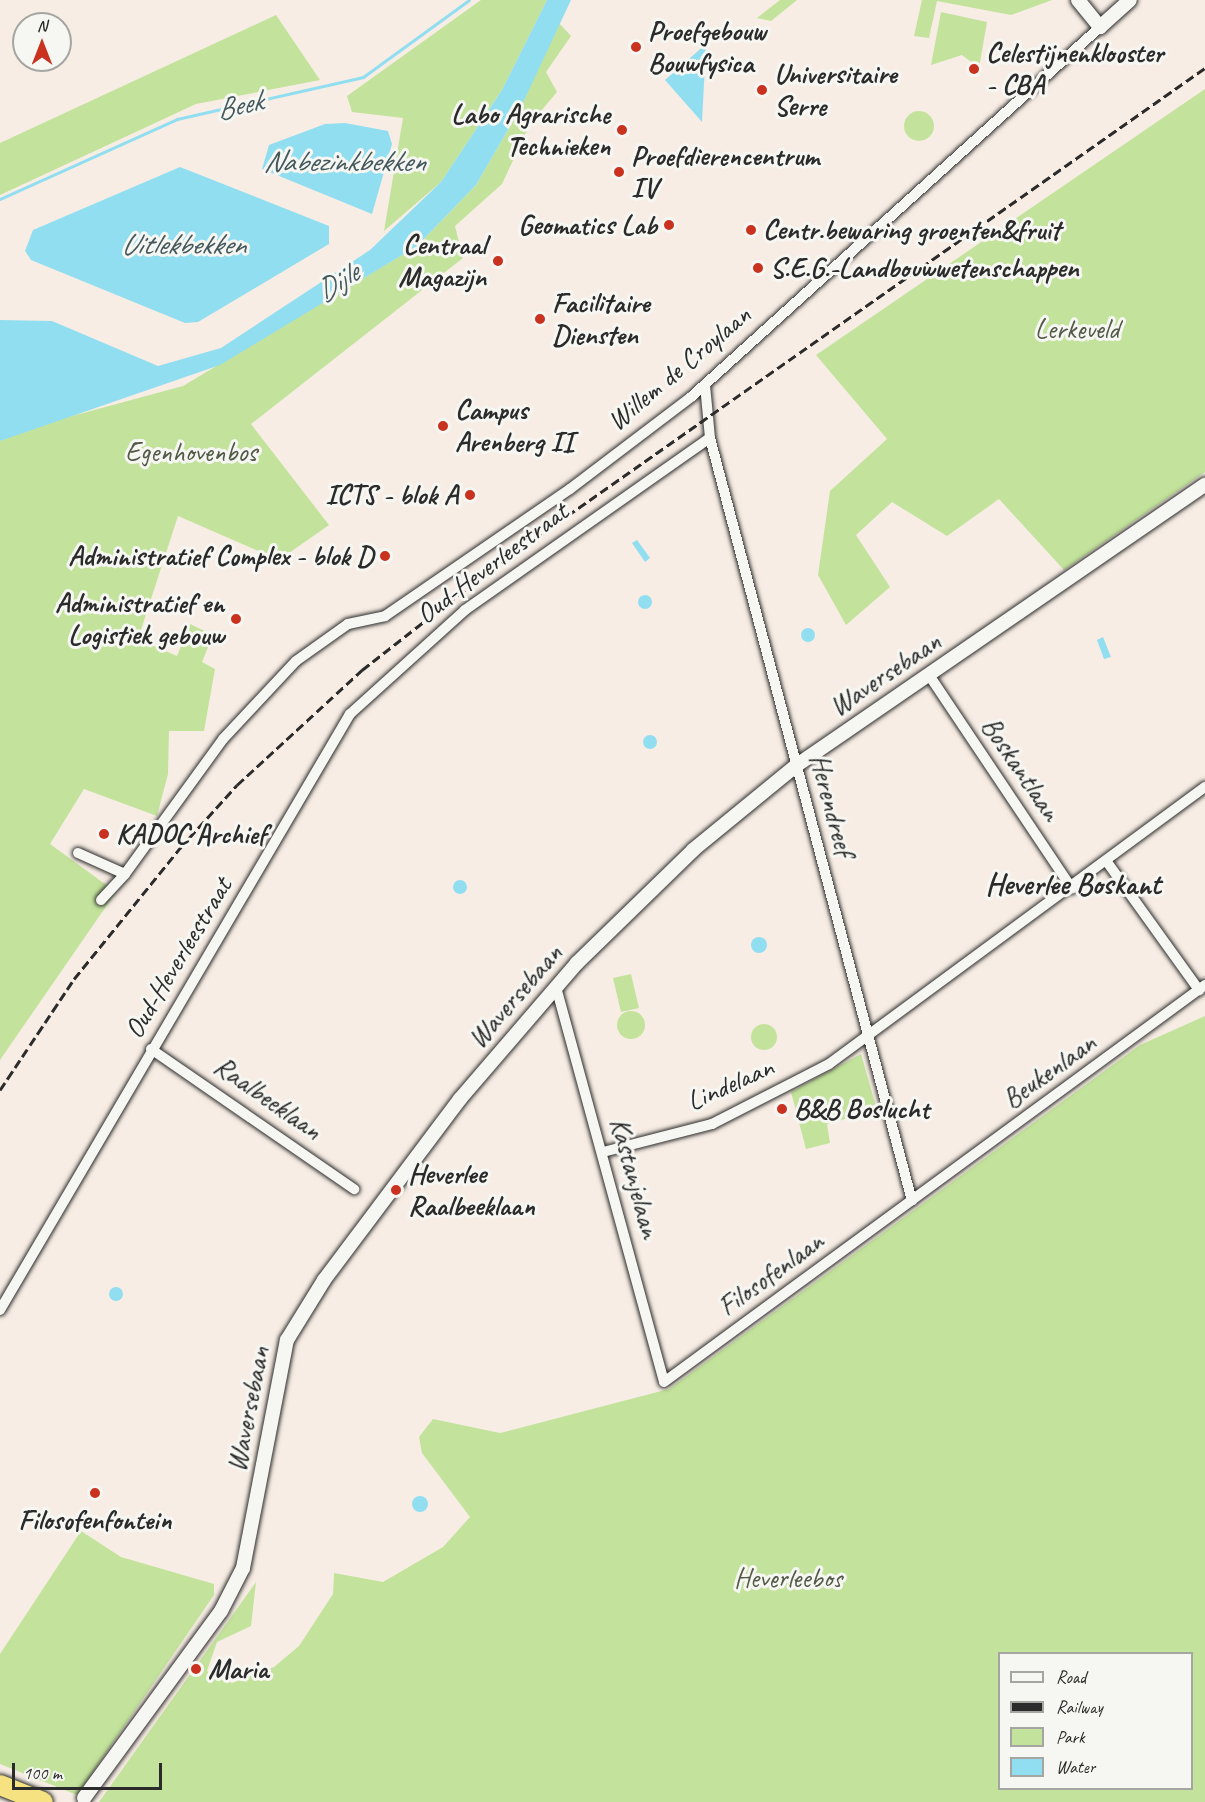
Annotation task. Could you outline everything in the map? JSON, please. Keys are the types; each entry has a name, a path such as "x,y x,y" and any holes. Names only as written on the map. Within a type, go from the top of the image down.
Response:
{"highway":[{"path":"0,1785 43,1802"}],"street":[{"path":"1078,0 1100,27"},
{"name":"Willem de Croylaan","path":"102,900 125,874 223,739 296,661 348,624 385,616 570,489 705,385 1130,0"},
{"name":"Herendreef","path":"705,385 710,438 868,1039 913,1200"},
{"name":"Oud-Heverleestraat","path":"0,1310 151,1049 350,714 369,692 468,607 710,438"},
{"name":"Waversebaan","path":"87,1799 221,1611 243,1568 287,1340 436,1128 556,987 693,850 797,765 1205,485"},
{"name":"Boskantlaan","path":"929,675 1072,890"},
{"name":"Lindelaan","path":"603,1152 712,1124 868,1039 1072,890 1205,787"},
{"path":"78,852 125,874"},
{"path":"1107,862 1202,988"},
{"name":"Kastanjelaan","path":"556,987 603,1152 664,1383"},
{"name":"Beukenlaan","path":"913,1200 1202,988"},
{"name":"Raalbeeklaan","path":"151,1049 233,1101 354,1189"},
{"name":"Filosofenlaan","path":"664,1383 913,1200"}],"green space":[{"path":"481,0 547,0 502,90 441,182 384,231 403,118 352,112 347,96"},
{"path":"780,0 797,0 771,21 757,18"},
{"path":"922,0 1052,0 1011,15 937,1 929,38 914,36"},
{"path":"941,12 987,22 979,68 962,55 931,65"},
{"path":"276,15 320,80 196,104 0,195 0,143"},
{"name":"Egenhovenbos","path":"557,21 571,36 546,72 557,92 530,124 502,184 455,226 463,258 251,424 329,525 279,560 178,516 138,639 177,656 190,624 213,635 202,662 215,669 204,731 169,731 168,774 157,816 84,789 50,844 116,892 0,1060 0,441 35,426 183,386 417,246 476,185 520,109"},
{"name":"Lerkeveld","path":"1205,89 1205,472 1064,570 999,499 947,536 892,502 856,535 890,587 846,625 818,575 830,491 887,439 816,355"},
{"path":"919,111 930,115 934,126 930,137 919,141 908,137 904,126 908,115"},
{"path":"631,974 639,1008 621,1012 613,978"},
{"path":"631,1011 641,1015 645,1025 641,1035 631,1039 621,1035 617,1025 621,1015"},
{"name":"Heverleebos","path":"1205,1016 1205,1802 99,1802 256,1582 251,1626 217,1642 207,1671 232,1683 274,1667 299,1646 333,1594 334,1573 383,1582 443,1547 470,1517 422,1453 419,1437 433,1419 500,1433 669,1389 1140,1045"},
{"path":"764,1024 773,1028 777,1037 773,1046 764,1050 755,1046 751,1037 755,1028"},
{"path":"861,1054 877,1110 827,1124 830,1143 806,1149 791,1092"},
{"path":"81,1531 121,1557 214,1584 214,1595 77,1795 0,1764 0,1654"}],"water":[{"name":"Dijle","path":"547,0 571,0 520,109 476,185 417,246 220,365 0,441 0,320 52,321 158,366 221,348 370,250 441,182 502,90"},
{"path":"706,44 702,122 665,80"},
{"name":"Nabezinkbekken","path":"345,123 388,131 392,144 372,214 262,169 269,145 325,124"},
{"name":"Uitlekbekken","path":"180,167 329,226 329,244 198,322 185,323 31,260 25,251 33,230"},
{"path":"637,540 650,558 645,562 632,543"},
{"path":"642,595 648,595 652,602 648,609 642,609 638,605 638,599"},
{"path":"808,628 813,630 815,635 813,640 808,642 803,640 801,635 803,630"},
{"path":"1103,637 1111,657 1104,659 1097,640"},
{"path":"650,735 655,737 657,742 655,747 650,749 645,747 643,742 645,737"},
{"path":"457,880 463,880 467,887 463,894 457,894 453,890 453,884"},
{"path":"759,937 767,945 759,953 751,945"},
{"path":"113,1287 119,1287 123,1294 119,1301 113,1301 109,1297 109,1291"},
{"path":"417,1496 423,1496 428,1504 426,1510 417,1512 412,1507 412,1501"}],"waterway":[{"name":"Beek","path":"0,199 177,119 363,77 469,0"}],"railway":[{"path":"0,1090 74,979 180,848 237,785 362,670 490,570 1205,68"}],"place":[{"name":"Proefgebouw Bouwfysica","path":"636,47"},
{"name":"Celestijnenklooster - CBA","path":"974,69"},
{"name":"Universitaire Serre","path":"762,90"},
{"name":"Labo Agrarische Technieken","path":"622,130"},
{"name":"Proefdierencentrum IV","path":"619,172"},
{"name":"Geomatics Lab","path":"669,225"},
{"name":"Centr.bewaring groenten&fruit","path":"751,230"},
{"name":"Centraal Magazijn","path":"498,261"},
{"name":"S.E.G.-Landbouwwetenschappen","path":"758,268"},
{"name":"Facilitaire Diensten","path":"540,319"},
{"name":"Campus Arenberg II","path":"443,426"},
{"name":"ICTS - blok A","path":"470,495"},
{"name":"Administratief Complex - blok D","path":"385,556"},
{"name":"Administratief en Logistiek gebouw","path":"236,619"},
{"name":"KADOC Archief","path":"104,834"},
{"name":"B&B Boslucht","path":"782,1109"},
{"name":"Heverlee Raalbeeklaan","path":"396,1190"},
{"name":"Filosofenfontein","path":"95,1493"},
{"name":"Maria","path":"196,1669"}],"district":[{"name":"Heverlee Boskant","path":"1073,884"}]}
